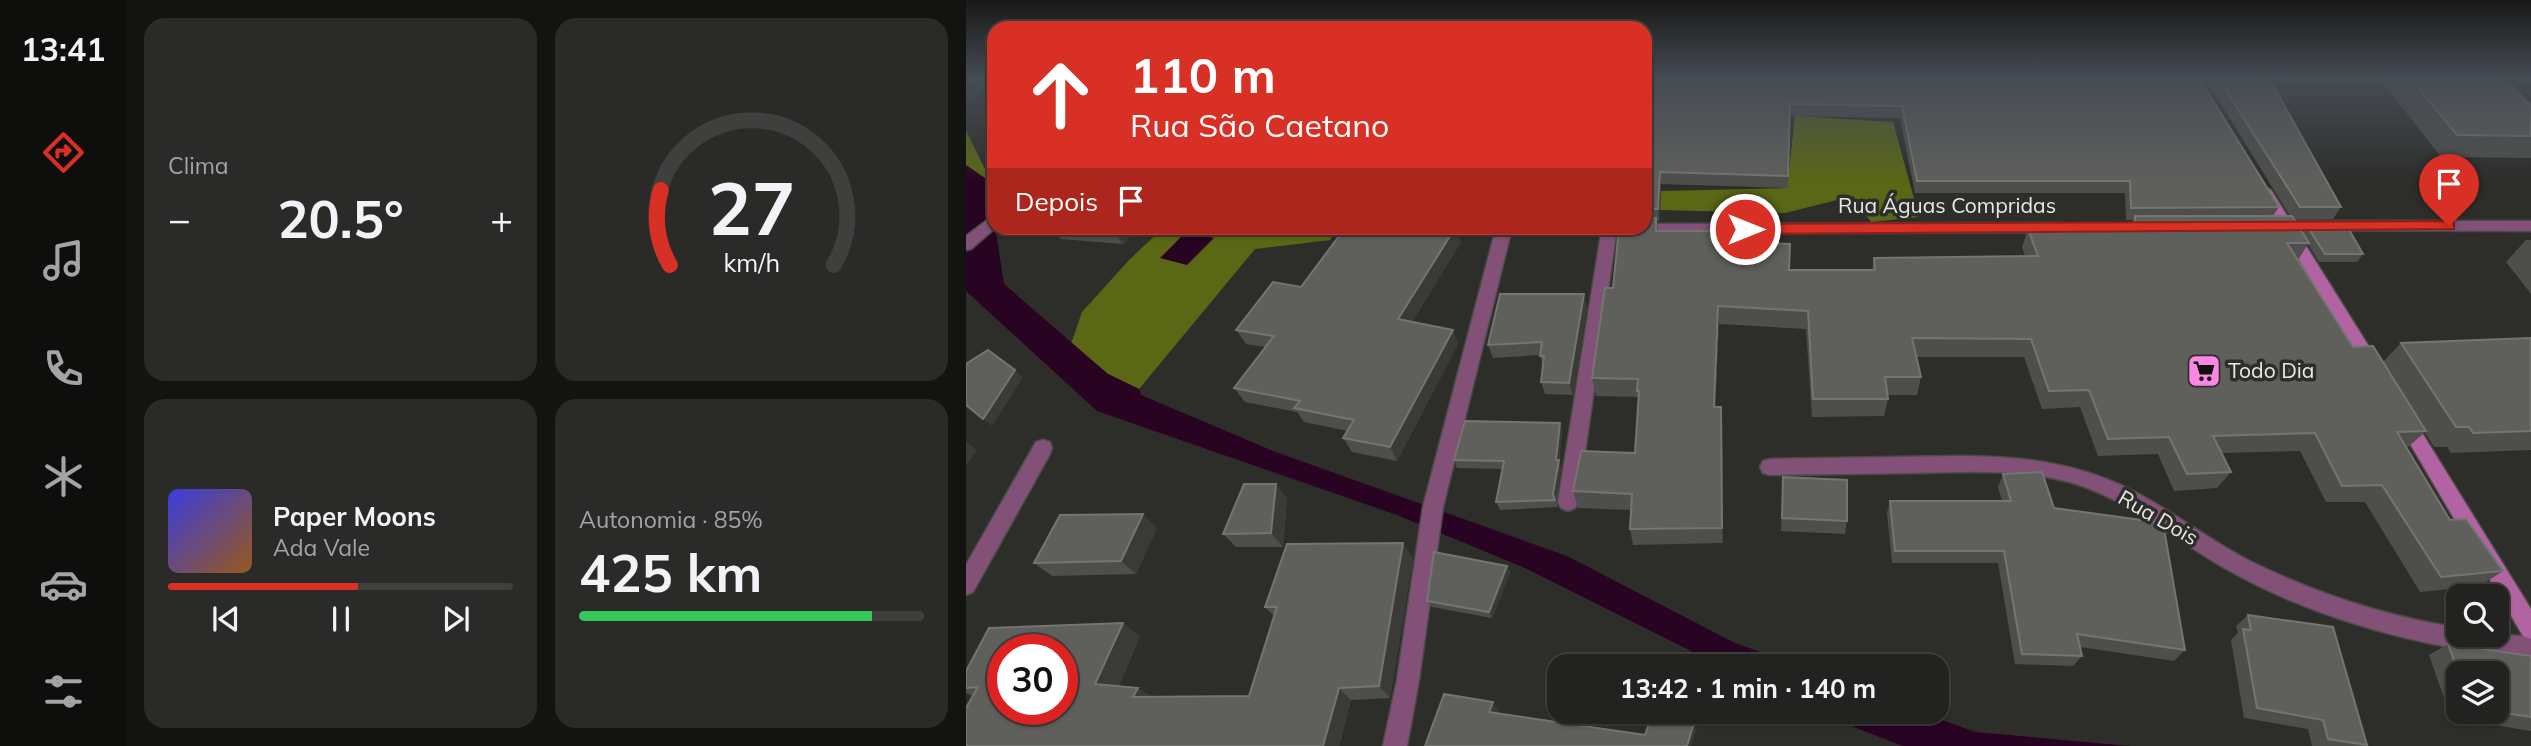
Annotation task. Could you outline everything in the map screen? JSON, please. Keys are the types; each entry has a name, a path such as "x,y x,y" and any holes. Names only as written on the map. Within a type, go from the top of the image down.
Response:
{"main road":[{"path":"2258,180 2382,383"},
{"path":"2396,406 2531,629"}],"street":[{"path":"966,245 987,226"},
{"path":"2259,226 2531,226"},
{"name":"Rua Águas Compridas","path":"1652,228 2072,228"},
{"path":"1395,746 1408,680 1433,507 1502,235"},
{"name":"Rua Águas Compridas","path":"1568,502 1608,235"},
{"path":"966,585 1044,448"},
{"name":"Rua Dois","path":"1770,467 1989,464 2047,469 2096,483 2237,565 2301,594 2374,620 2474,644 2531,648"}],"green space":[{"path":"1795,116 1893,122 1919,217 1871,222 1853,196 1785,213 1660,210 1661,191 1787,188"},
{"path":"966,130 987,174 987,207 966,227"},
{"path":"1156,235 1334,235 1330,240 1255,249 1139,389 1108,374 1071,344 1082,312"}],"shaded area":[{"path":"966,165 987,179 987,235 996,235 1004,284 1108,374 1139,389 1141,395 1273,451 1567,556 1733,642 1765,654 1697,654 1525,568 1397,515 1097,411 966,291"},
{"path":"1183,235 1214,238 1187,265 1160,258"},
{"path":"1949,722 1975,732 2130,746 1903,746 1846,724"}],"building":[{"path":"1652,113 1790,113 1788,176 1660,172 1658,209 1652,209"},
{"path":"1903,113 2221,113 2279,207 2131,208 2130,181 1917,181"},
{"path":"2240,113 2288,113 2341,207 2300,207"},
{"path":"2439,113 2531,113 2531,136 2457,135"},
{"path":"2135,216 2292,216 2309,243 2287,243 2353,347 2373,346 2426,431 2397,432 2450,520 2466,519 2503,571 2441,577 2382,485 2342,486 2315,433 2213,436 2231,472 2187,474 2169,437 2108,439 2089,390 2049,391 2031,339 1912,338 1921,377 1885,377 1888,399 1813,399 1808,311 1718,306 1714,407 1721,407 1722,528 1630,529 1632,494 1573,491 1581,451 1635,453 1638,379 1592,378 1605,288 1613,288 1618,235 1652,235 1652,218 1656,218 1656,231 1712,231 1711,240 1790,244 1789,270 1875,270 1874,258 2038,256 2028,229 2135,224"},
{"path":"2307,226 2347,226 2363,254 2325,254"},
{"path":"1340,235 1451,235 1398,319 1453,330 1390,447 1343,438 1354,420 1294,408 1300,401 1234,388 1274,336 1236,330 1273,282 1301,287"},
{"path":"1500,294 1584,294 1569,383 1541,382 1544,356 1540,356 1542,342 1488,345"},
{"path":"2531,338 2531,431 2473,433 2469,427 2456,427 2401,343"},
{"path":"988,350 1015,370 983,419 966,405 966,364"},
{"path":"1465,421 1560,423 1556,460 1559,460 1553,494 1555,500 1496,502 1504,461 1454,460"},
{"path":"2042,472 2054,508 2163,523 2185,650 2077,634 2082,656 2022,654 2004,551 1895,551 1890,501 2011,501 2003,474"},
{"path":"1783,477 1847,480 1847,521 1782,518"},
{"path":"1244,484 1276,484 1271,533 1223,534"},
{"path":"1143,514 1121,561 1034,563 1060,515"},
{"path":"1403,543 1379,686 1339,688 1323,746 966,746 966,708 978,687 966,688 966,671 989,628 1123,623 1095,684 1138,688 1133,697 1249,696 1277,607 1265,607 1287,544"},
{"path":"1434,552 1507,566 1489,612 1427,601"},
{"path":"2248,615 2333,627 2367,745 2328,739 2323,720 2257,708 2243,629 2251,630"},
{"path":"2449,647 2469,647 2531,656 2531,717 2509,714 2509,661 2454,661"},
{"path":"1444,694 1493,702 1489,712 1547,721 1547,724 1570,724 1645,735 1649,724 1693,724 1687,746 1425,746"}],"place":[{"name":"Todo Dia","path":"2204,371"}],"route":[{"path":"1745,229 2449,226"}]}
